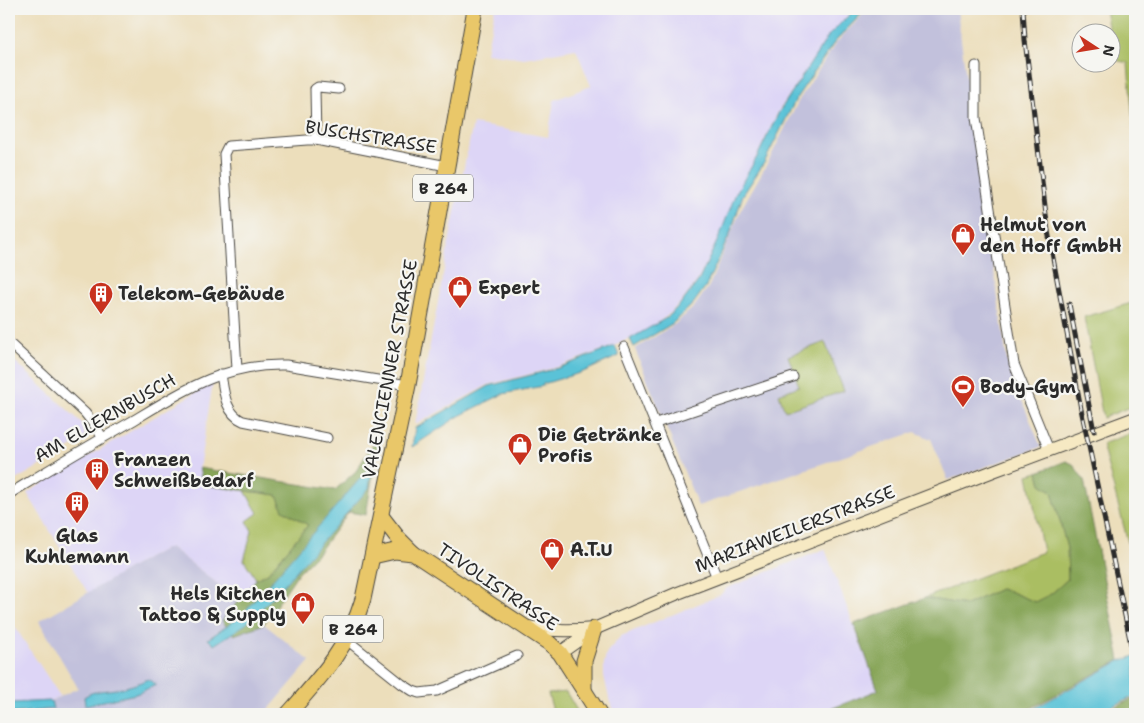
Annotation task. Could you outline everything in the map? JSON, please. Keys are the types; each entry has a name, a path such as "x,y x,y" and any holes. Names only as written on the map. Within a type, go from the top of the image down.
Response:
{"main road":[{"name":"VALENCIENNER STRASSE","path":"288,714 330,665 347,640 357,620 382,516 408,385 475,9"},
{"name":"MARIAWEILERSTRASSE","path":"560,653 594,628 717,578 1135,418"},
{"path":"382,516 398,538 413,553"},
{"name":"TIVOLISTRASSE","path":"373,556 395,551 413,553 549,642 560,653 599,714"},
{"path":"525,627 565,631 594,628 584,660 584,689"}],"street":[{"path":"976,66 976,118 1014,364 1049,450"},
{"path":"316,140 315,89 318,87 339,89"},
{"name":"BUSCHSTRASSE","path":"237,369 225,149 231,145 316,140 447,166"},
{"path":"9,344 85,414 102,437"},
{"path":"624,347 717,578"},
{"name":"AM ELLERNBUSCH","path":"9,494 102,437 194,385 237,369 270,364 286,365 408,385"},
{"path":"221,374 230,411 236,418 327,438"},
{"path":"656,423 792,377"},
{"path":"347,640 402,684 419,693 437,691 517,656"}],"shaded area":[{"path":"495,9 854,9 829,35 778,112 757,156 736,193 720,235 698,280 683,300 667,316 645,331 616,345 557,367 488,385 415,425 473,124 548,137 554,100 591,86 576,49 524,58 486,53"},
{"path":"868,9 957,9 1007,360 1041,447 948,480 931,439 915,432 698,506 635,349 675,324 694,307 709,286 741,209 767,164 799,100 836,43"},
{"path":"9,356 82,423 85,434 83,440 9,484"},
{"path":"213,382 199,469 203,485 245,491 258,513 247,521 252,531 244,560 256,579 240,601 170,547 88,593 27,493"},
{"path":"170,547 240,601 222,621 234,635 264,624 310,661 265,714 21,714 53,709 51,701 78,688 39,621 151,556"},
{"path":"825,549 878,690 818,714 617,714 610,703 604,676 604,663 607,652 621,636 720,595 727,588"},
{"path":"9,618 60,696 51,701 9,703"}],"green space":[{"path":"1105,9 1135,9 1135,148 1128,63 1122,62 1122,22 1107,22"},
{"path":"1135,302 1135,405 1103,418 1084,317"},
{"path":"825,342 844,391 785,411 779,394 799,386 788,356"},
{"path":"1135,432 1135,569 1102,444"},
{"path":"380,433 366,515 349,512 318,553 298,573 264,624 234,635 222,621 256,579 268,573 308,525 283,510 277,495 203,485 199,468 335,490 356,471"},
{"path":"1066,461 1073,464 1084,480 1120,660 1020,714 818,714 878,690 854,624 925,598 966,605 1000,589 1035,602 1051,594 1068,579 1067,548 1052,491 1041,484 1038,472"},
{"path":"1038,472 1041,484 1052,491 1067,548 1068,579 1051,594 1035,602 1000,589 966,605 925,598 1043,552 1028,475"},
{"path":"245,491 277,495 283,510 308,525 268,573 256,579 244,560 252,531 247,521 258,513"},
{"path":"566,692 579,714 554,714 548,694"},
{"path":"1132,699 1135,714 1101,714"}],"water":[{"path":"855,9 866,9 834,43 797,97 764,163 743,195 730,234 706,286 693,304 673,323 634,347 630,339 668,317 699,280 720,235 736,193 757,157 779,112 829,35"},
{"path":"615,346 619,356 583,372 543,384 543,386 503,394 459,416 412,447 415,428 489,386 558,368"},
{"path":"372,465 369,488 274,596 246,624 214,645 208,639 240,617"},
{"path":"1135,656 1135,696 1095,714 1024,714 1120,661"},
{"path":"148,679 156,685 136,694 85,705 84,697 91,693 116,689"},
{"path":"51,701 53,709 9,714 9,703"}],"railway":[{"path":"1023,9 1048,231 1081,409 1135,663"},
{"path":"1069,304 1094,431"}],"place":[{"name":"Helmut von den Hoff GmbH","path":"963,256"},
{"name":"Expert","path":"460,309"},
{"name":"Telekom-Gebäude","path":"101,315"},
{"name":"Body-Gym","path":"963,408"},
{"name":"Die Getränke Profis","path":"520,466"},
{"name":"Franzen Schweißbedarf","path":"97,491"},
{"name":"Glas Kuhlemann","path":"77,524"},
{"name":"A.T.U","path":"552,571"},
{"name":"Hels Kitchen Tattoo & Supply","path":"303,625"}]}
